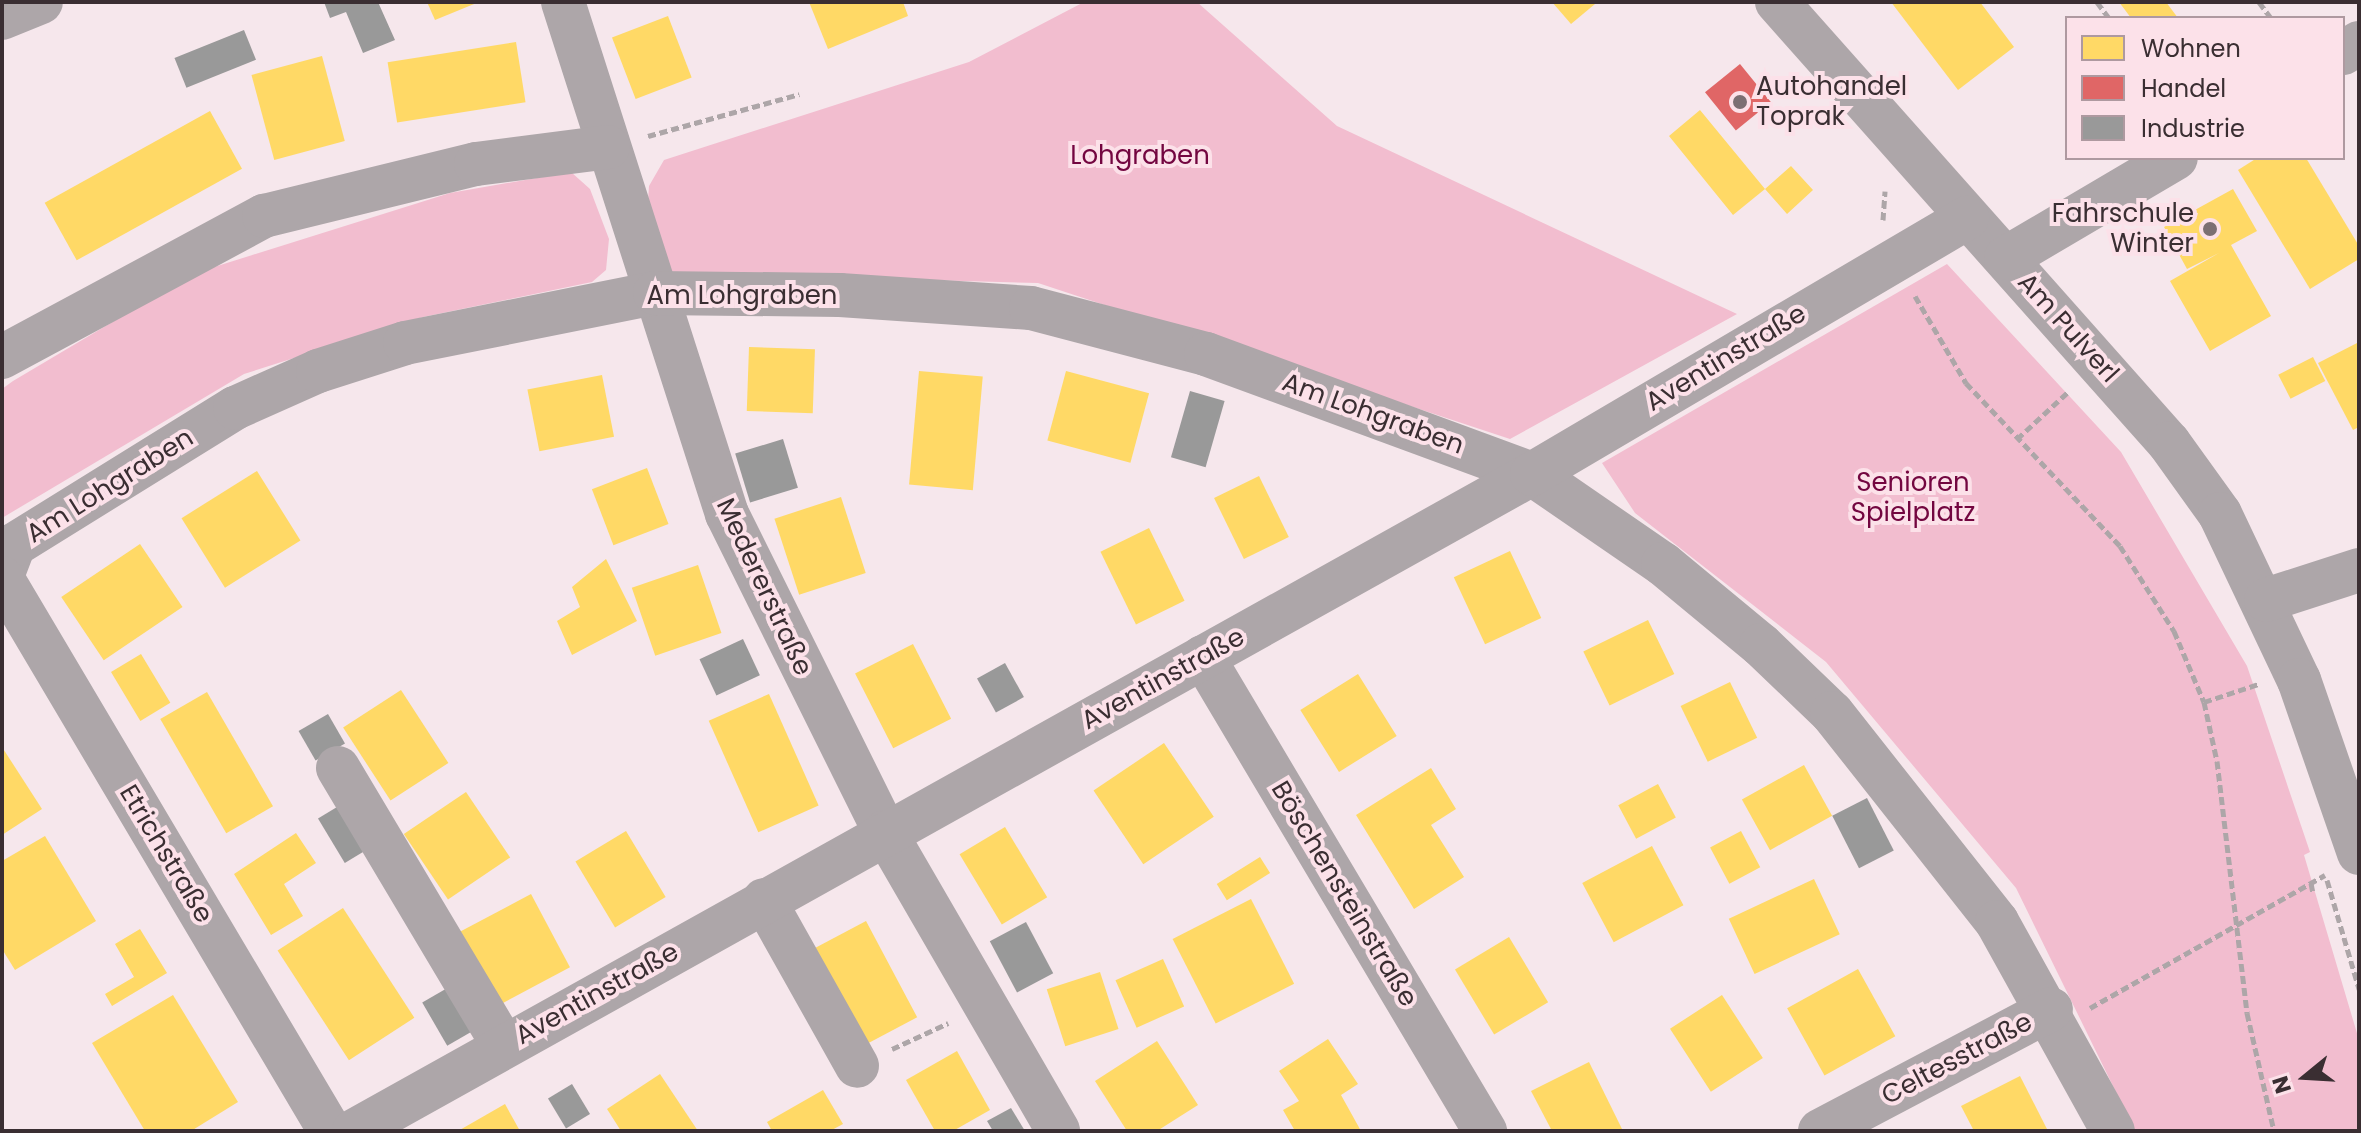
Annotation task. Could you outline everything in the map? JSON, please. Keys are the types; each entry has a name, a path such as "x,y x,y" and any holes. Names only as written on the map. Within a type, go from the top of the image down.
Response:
{"street":[{"path":"2,18 41,2"},
{"name":"Medererstraße","path":"563,2 727,514 885,832 1058,1131"},
{"name":"Am Pulverl","path":"1777,2 1949,228 2006,258 2079,381 2220,514 2266,600 2336,863"},
{"path":"2,357 264,216 476,164 608,147"},
{"path":"2006,258 2173,160"},
{"name":"Aventinstraße","path":"354,1131 885,832 1532,474 1949,228"},
{"name":"Am Lohgraben","path":"2,577 14,545 235,408 318,371 405,343 655,293 840,295 1031,308 1206,354 1532,474 1663,564 1832,713 1930,830 2056,1017 2113,1131"},
{"path":"2266,600 2359,570"},
{"name":"Etrichstraße","path":"2,577 330,1131"},
{"name":"Böschensteinstraße","path":"1203,657 1485,1131"},
{"path":"338,768 504,1046"},
{"path":"764,900 857,1066"},
{"name":"Celtesstraße","path":"1820,1131 2056,1017"}],"path":[{"path":"608,147 799,94"},
{"path":"1885,191 1949,228"},
{"path":"1918,301 1966,383 2120,546 2174,631 2204,702 2236,926 2274,1131"},
{"path":"2017,439 2079,381"},
{"path":"2257,670 2268,696"},
{"path":"2204,702 2263,682"},
{"path":"2056,1017 2236,926 2311,883 2336,863 2359,989"},
{"path":"2311,883 2313,893"},
{"path":"857,1066 985,1005"}],"green space":[{"name":"Lohgraben","path":"1084,2 1197,2 1337,126 1737,314 1510,439 1038,283 669,273 647,217 649,186 664,160 969,62"},
{"path":"571,172 590,189 609,239 606,270 592,282 423,317 244,374 2,518 2,389 13,381 195,273 450,193"},
{"name":"Senioren Spielplatz","path":"1947,264 2121,452 2247,666 2310,852 2304,855 2359,1040 2359,1131 2135,1131 2016,888 1826,662 1635,513 1602,463"}],"building: Wohnen":[{"path":"427,2 479,2 435,20"},
{"path":"809,2 903,2 908,16 828,49"},
{"path":"1552,2 1593,2 1595,4 1571,24"},
{"path":"1891,2 1980,2 2014,47 1958,90"},
{"path":"2119,2 2166,2 2176,16 2130,16"},
{"path":"668,16 692,78 636,99 612,38"},
{"path":"516,42 526,102 397,123 388,62"},
{"path":"322,56 345,141 274,160 251,75"},
{"path":"1700,110 1765,189 1733,215 1669,136"},
{"path":"210,111 242,169 77,260 45,203"},
{"path":"2254,160 2307,160 2359,246 2359,259 2310,289 2238,170"},
{"path":"1791,166 1813,190 1787,214 1765,189"},
{"path":"2233,189 2257,231 2231,245 2271,316 2210,351 2170,281 2219,253 2187,269 2164,227"},
{"path":"2359,342 2359,427 2353,430 2318,363"},
{"path":"749,347 815,349 813,413 747,411"},
{"path":"2313,357 2325,381 2291,399 2278,375"},
{"path":"919,371 983,377 973,490 909,485"},
{"path":"1066,371 1149,393 1130,463 1047,441"},
{"path":"602,375 614,437 539,451 527,390"},
{"path":"647,468 669,524 613,545 592,489"},
{"path":"257,471 300,541 225,588 182,518"},
{"path":"1259,476 1289,537 1244,559 1214,498"},
{"path":"841,497 866,573 799,595 774,519"},
{"path":"1149,528 1185,601 1136,624 1100,552"},
{"path":"140,544 182,607 104,660 61,597"},
{"path":"1510,551 1541,618 1485,644 1454,577"},
{"path":"606,559 637,621 572,655 557,621 580,607 572,587"},
{"path":"698,565 721,633 655,656 632,588"},
{"path":"1648,620 1674,674 1610,705 1583,652"},
{"path":"913,644 951,719 893,748 855,674"},
{"path":"141,654 170,703 140,721 111,672"},
{"path":"1358,674 1397,736 1339,772 1300,710"},
{"path":"1730,682 1757,738 1708,762 1681,706"},
{"path":"401,690 448,763 391,801 343,728"},
{"path":"207,692 273,806 226,833 160,719"},
{"path":"769,694 819,805 758,832 709,721"},
{"path":"1164,743 1214,817 1143,864 1094,791"},
{"path":"2,747 42,809 2,835"},
{"path":"1804,765 1832,816 1770,850 1742,799"},
{"path":"1431,768 1456,809 1431,825 1464,877 1414,909 1356,815"},
{"path":"1658,784 1676,818 1636,839 1618,805"},
{"path":"466,792 510,857 448,899 404,834"},
{"path":"1005,827 1047,897 1002,925 960,854"},
{"path":"626,831 666,897 615,927 575,861"},
{"path":"1741,831 1760,867 1729,884 1710,847"},
{"path":"296,833 316,863 284,884 303,916 271,935 234,874"},
{"path":"45,836 96,921 15,970 2,949 2,861"},
{"path":"1652,846 1683,905 1614,942 1582,883"},
{"path":"1260,857 1270,873 1227,900 1217,884"},
{"path":"1814,879 1840,934 1755,974 1729,919"},
{"path":"531,894 570,967 493,1008 454,935"},
{"path":"1251,899 1294,984 1216,1024 1173,939"},
{"path":"343,908 414,1018 349,1060 278,950"},
{"path":"866,921 917,1017 862,1046 811,950"},
{"path":"140,929 167,973 112,1006 105,994 134,977 115,944"},
{"path":"1509,937 1548,1002 1494,1035 1455,969"},
{"path":"1163,959 1184,1007 1137,1028 1115,980"},
{"path":"1858,969 1895,1036 1824,1076 1787,1008"},
{"path":"1100,972 1119,1029 1065,1046 1047,989"},
{"path":"173,995 238,1102 191,1131 145,1131 92,1043"},
{"path":"1722,995 1763,1058 1711,1092 1670,1029"},
{"path":"1328,1039 1358,1084 1341,1095 1361,1131 1295,1131 1283,1110 1299,1101 1279,1071"},
{"path":"1157,1041 1198,1105 1157,1131 1127,1131 1095,1081"},
{"path":"957,1051 990,1110 953,1131 935,1131 906,1080"},
{"path":"1589,1062 1623,1131 1552,1131 1531,1091"},
{"path":"660,1074 698,1131 621,1131 607,1109"},
{"path":"2020,1076 2048,1131 1974,1131 1961,1106"},
{"path":"823,1090 843,1124 830,1131 772,1131 767,1122"},
{"path":"505,1104 520,1131 458,1131"}],"building: Handel":[{"path":"1740,64 1771,102 1736,130 1705,92"}],"building: Industrie":[{"path":"324,2 378,2 395,40 363,53 346,12 330,18"},
{"path":"244,30 256,60 186,88 174,58"},
{"path":"1190,391 1225,401 1206,467 1171,457"},
{"path":"783,439 798,488 750,502 735,454"},
{"path":"743,639 760,675 716,696 699,659"},
{"path":"1005,663 1024,697 996,713 977,679"},
{"path":"328,714 345,743 316,760 299,731"},
{"path":"1867,798 1894,851 1859,868 1832,816"},
{"path":"342,804 369,849 345,863 318,818"},
{"path":"1026,922 1053,973 1017,992 990,941"},
{"path":"456,983 481,1026 447,1046 422,1002"},
{"path":"572,1084 590,1114 566,1128 548,1098"},
{"path":"1011,1108 1025,1131 993,1131 987,1121"}],"place":[{"name":"Autohandel Toprak","path":"1740,102"},
{"name":"Fahrschule Winter","path":"2210,229"}]}
